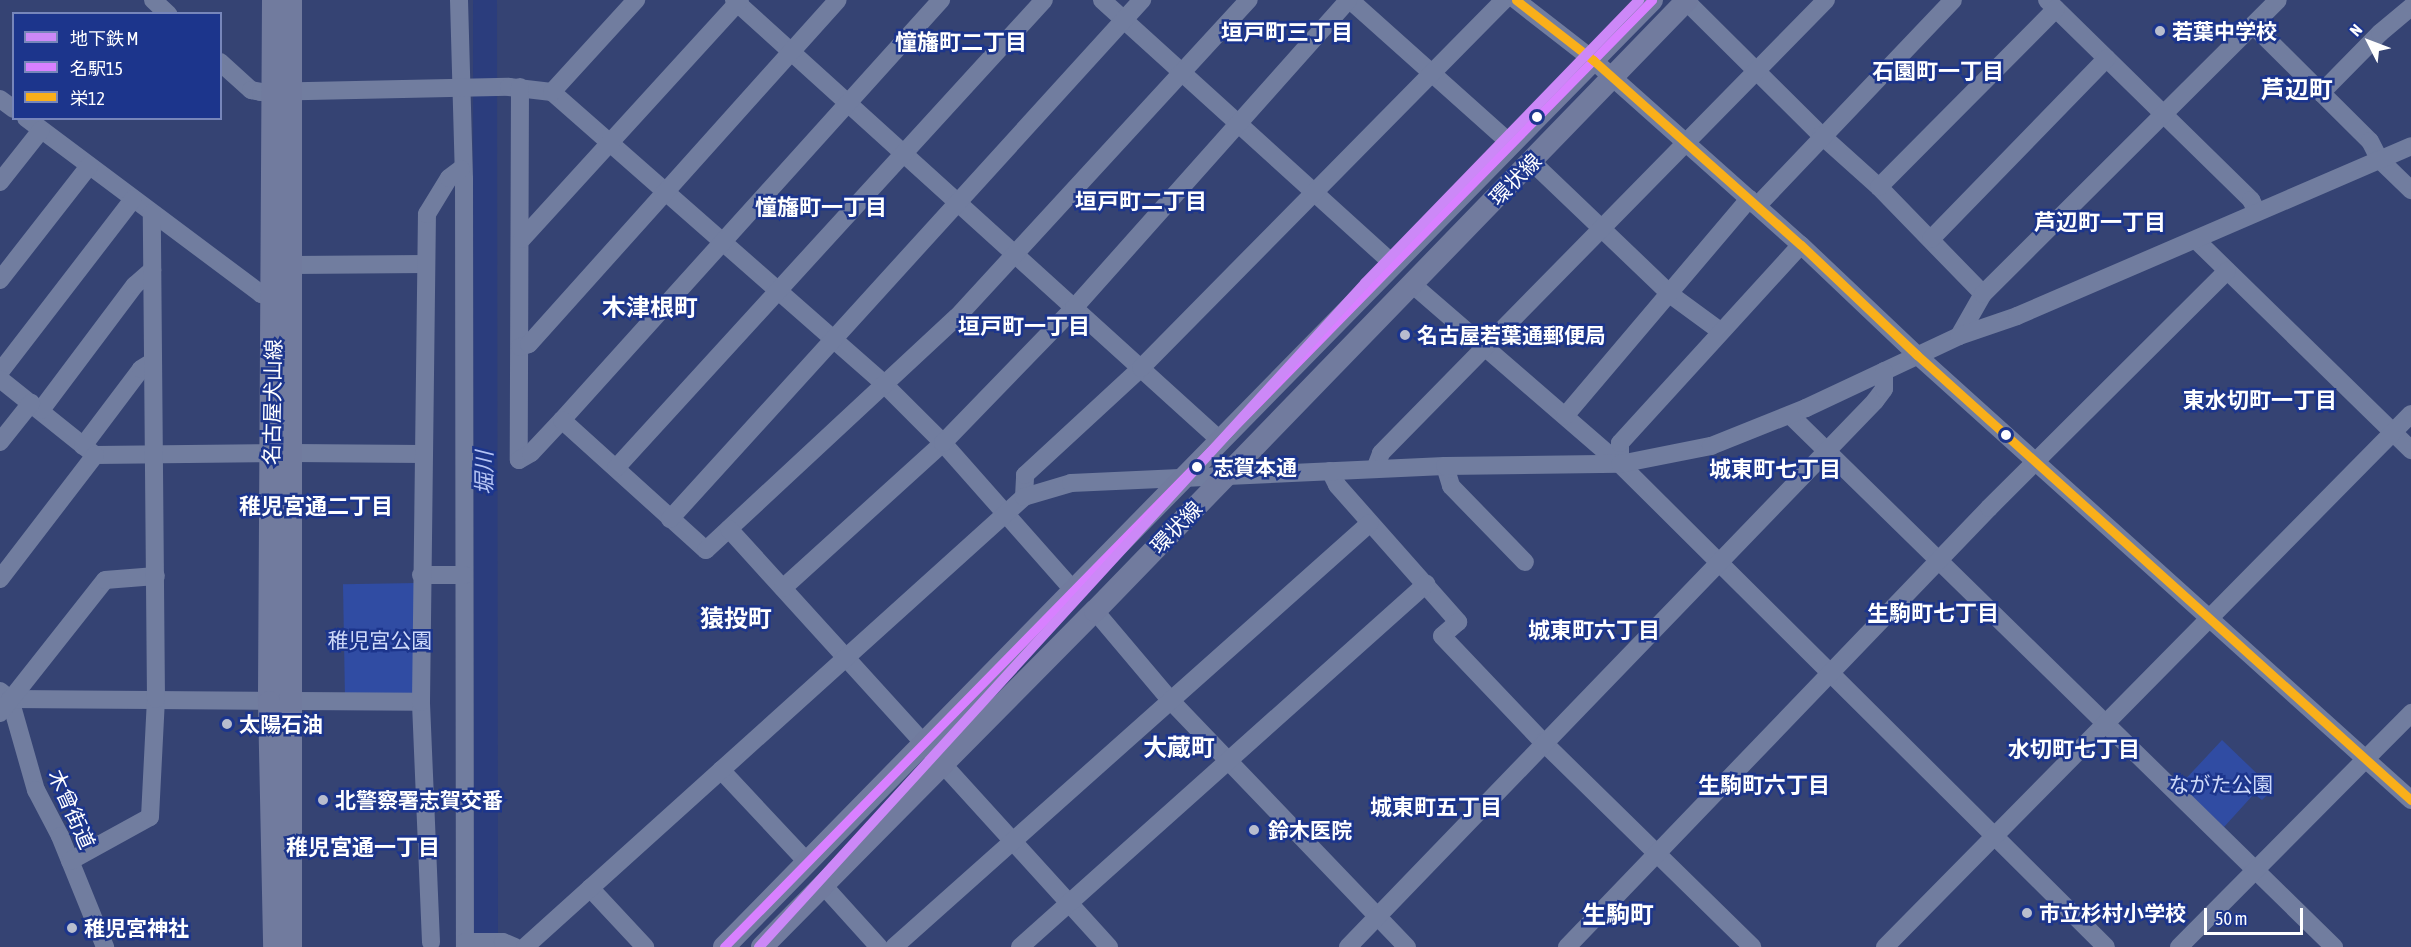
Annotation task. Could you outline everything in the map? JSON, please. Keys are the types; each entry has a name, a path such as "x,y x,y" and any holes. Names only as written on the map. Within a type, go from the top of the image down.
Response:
{"main road":[{"name":"名古屋犬山線","path":"273,0 292,265 282,453 280,700 274,947"},
{"name":"名古屋犬山線","path":"282,453 274,298 281,91 291,0"},
{"name":"環状線","path":"724,947 1652,0"},
{"name":"環状線","path":"762,947 1095,611 1687,1"},
{"name":"名古屋犬山線","path":"280,700 291,947"}],"street":[{"path":"153,0 166,12"},
{"path":"459,0 465,88 461,169 468,943 509,944"},
{"path":"552,92 636,0"},
{"path":"520,347 529,344 838,0"},
{"path":"511,87 522,239 519,460 531,453 562,420 941,0"},
{"path":"616,468 777,291 905,156 1044,0"},
{"path":"1102,0 1394,265"},
{"path":"670,519 831,341 960,204 1142,0"},
{"path":"562,420 706,550 957,317 1249,0"},
{"path":"783,588 944,442 1074,308 1349,0 1512,145"},
{"path":"1024,497 1025,475 1142,368 1313,191 1504,0"},
{"path":"1516,0 1613,77 1801,245 1917,355 2411,800"},
{"path":"1375,469 1381,453 1484,347 1603,231 1685,142 1826,0"},
{"path":"1566,416 1753,203 1953,0"},
{"path":"1959,336 1983,294 2278,0"},
{"path":"522,239 610,145 737,1 1220,440"},
{"path":"1687,1 1821,135 1879,187 1983,294"},
{"path":"1879,187 2051,4 2251,200 2257,212"},
{"path":"2321,93 2380,33 2411,7"},
{"path":"2254,26 2370,141 2379,159 2411,190"},
{"path":"1931,239 2107,58"},
{"path":"222,64 251,90 511,87 552,92 831,341 885,385 944,442 1004,515 1074,591"},
{"path":"0,99 12,108"},
{"path":"28,120 261,294 274,298"},
{"path":"0,182 41,130"},
{"path":"525,947 1024,497 1071,483 1224,478 1444,466 1620,464 1711,446 1790,415 1959,336 2017,316 2411,146"},
{"path":"1532,162 1671,295 1720,331"},
{"path":"0,280 89,166"},
{"path":"431,942 422,702 421,575 427,214 450,177 461,169"},
{"path":"0,372 133,199"},
{"path":"70,861 150,817 156,699 152,213"},
{"path":"2196,240 2411,450"},
{"path":"1620,464 1620,443 1801,245"},
{"path":"292,265 426,264"},
{"path":"0,442 36,407 135,285 152,270"},
{"path":"1566,947 1833,674 2035,461 2227,271"},
{"path":"1412,284 1620,464 1718,564 1833,674 2106,947"},
{"path":"0,579 89,450 141,369 152,362"},
{"path":"1348,947 1543,742 1875,401 1884,389 1884,371"},
{"path":"0,379 89,450 154,453 423,454"},
{"path":"1885,947 2103,722 2411,414"},
{"path":"1790,415 2103,722 2256,868 2334,947"},
{"path":"1444,466 1450,486 1525,562"},
{"path":"1330,471 1337,485 1370,524 1458,622 1442,636 1543,742 1752,947"},
{"path":"894,947 1370,524"},
{"path":"729,529 1107,944"},
{"path":"421,575 465,575"},
{"path":"4,701 105,580 156,576"},
{"path":"1020,947 1426,584"},
{"path":"1095,611 1171,701 1407,947"},
{"path":"4,701 156,699 422,702"},
{"name":"木曾街道","path":"4,701 36,790 70,861 105,947"},
{"path":"2179,947 2411,713"},
{"path":"721,770 808,863"},
{"path":"822,884 879,947"},
{"path":"590,888 645,947"}],"green space":[{"name":"稚児宮公園","path":"417,583 419,693 345,694 343,584"},
{"name":"ながた公園","path":"2222,740 2273,789 2262,800 2254,794 2224,827 2180,785"}],"waterway":[{"name":"堀川","path":"485,0 486,947"}],"metro line":[{"name":"M","path":"759,947 1365,283 1639,0"}],"transit line":[{"name":"栄12","path":"1516,0 1593,60 1801,245 1917,355 2411,800"},
{"name":"名駅15","path":"724,947 1652,0"}],"place":[{"name":"若葉中学校","path":"2160,31"},
{"name":"名古屋若葉通郵便局","path":"1405,335"},
{"name":"志賀本通","path":"1197,467"},
{"name":"太陽石油","path":"227,724"},
{"name":"北警察署志賀交番","path":"323,800"},
{"name":"鈴木医院","path":"1254,830"},
{"name":"市立杉村小学校","path":"2027,913"},
{"name":"稚児宮神社","path":"72,928"}],"district":[{"name":"垣戸町三丁目","path":"1287,33"},
{"name":"憧旛町二丁目","path":"961,43"},
{"name":"石園町一丁目","path":"1938,72"},
{"name":"芦辺町","path":"2297,90"},
{"name":"垣戸町二丁目","path":"1141,202"},
{"name":"憧旛町一丁目","path":"821,208"},
{"name":"芦辺町一丁目","path":"2100,223"},
{"name":"木津根町","path":"650,308"},
{"name":"垣戸町一丁目","path":"1024,327"},
{"name":"東水切町一丁目","path":"2260,401"},
{"name":"城東町七丁目","path":"1775,470"},
{"name":"稚児宮通二丁目","path":"316,507"},
{"name":"生駒町七丁目","path":"1933,614"},
{"name":"猿投町","path":"736,619"},
{"name":"城東町六丁目","path":"1594,631"},
{"name":"大蔵町","path":"1179,748"},
{"name":"水切町七丁目","path":"2074,750"},
{"name":"生駒町六丁目","path":"1764,786"},
{"name":"城東町五丁目","path":"1436,808"},
{"name":"稚児宮通一丁目","path":"363,848"},
{"name":"生駒町","path":"1618,915"}]}
